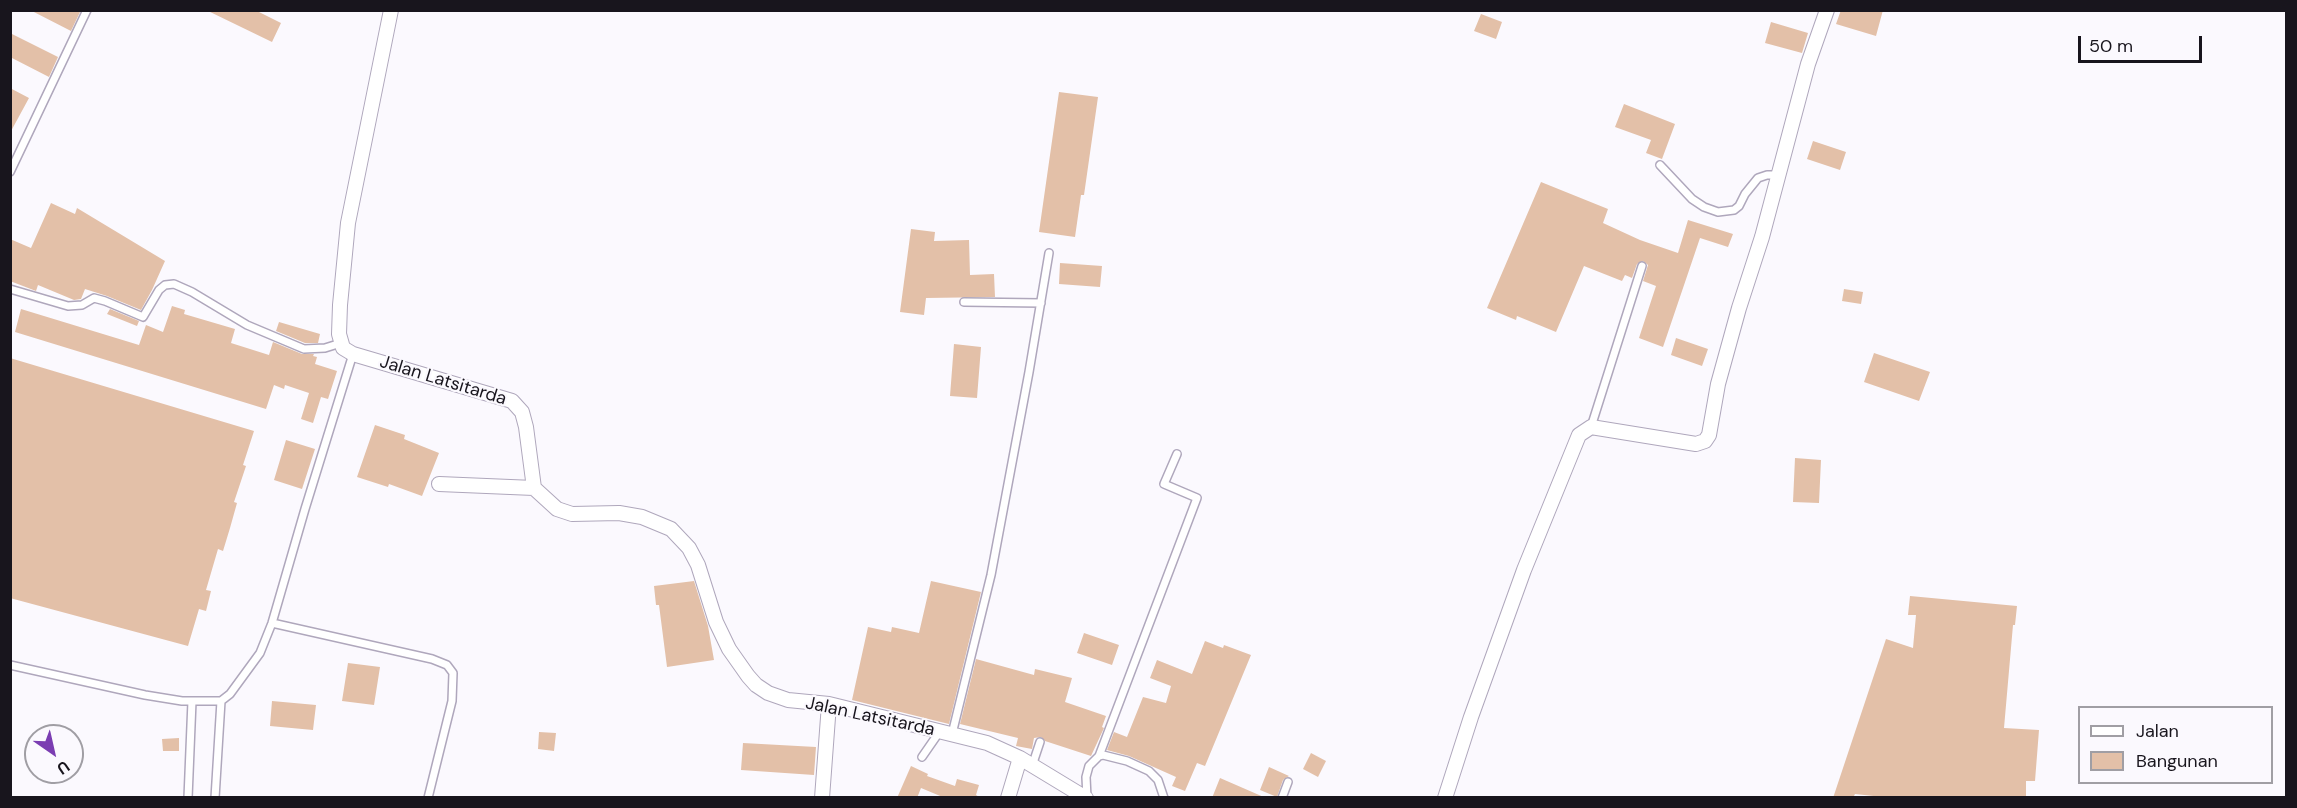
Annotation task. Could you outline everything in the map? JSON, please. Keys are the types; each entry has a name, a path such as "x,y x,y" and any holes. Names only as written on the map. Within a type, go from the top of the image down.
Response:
{"street":[{"path":"341,343 340,305 354,183 391,10"},
{"path":"1445,798 1471,717 1524,570 1576,440 1581,433 1591,427 1696,444 1707,438 1718,384 1779,175 1808,64 1827,10"},
{"name":"Jalan Latsitarda","path":"341,343 347,352 512,402 522,412 526,427 534,488 557,509 572,514 619,513 642,517 671,529 695,558 721,634 740,666 756,685 778,698 829,704 987,743 1020,758 1082,796"},
{"path":"439,484 534,488"},
{"path":"822,798 829,704"},
{"path":"1008,798 1020,758"}],"lane":[{"path":"10,172 87,10"},
{"path":"1660,165 1692,199 1718,212 1734,210 1739,206 1758,178 1779,175"},
{"path":"922,757 946,733 991,575 1041,303 1048,253"},
{"path":"1591,427 1642,266"},
{"path":"10,289 68,306 82,305 94,298 143,317 159,290 165,285 174,285 192,292 247,325 304,349 325,348 341,343"},
{"path":"964,302 1041,303"},
{"path":"10,665 145,695 192,701 221,701 230,693 260,653 273,623 305,509 353,354"},
{"path":"1082,796 1089,766 1099,756 1197,498 1164,484 1177,454"},
{"path":"273,623 432,659 447,666 453,674 452,701 428,798"},
{"path":"188,798 192,701"},
{"path":"215,798 221,701"},
{"path":"1032,765 1040,742"},
{"path":"1099,756 1111,755 1149,771 1158,780 1164,798"},
{"path":"1282,798 1288,782"}],"building":[{"path":"30,10 76,10 80,12 71,31"},
{"path":"206,10 255,10 281,23 272,42"},
{"path":"1841,10 1883,10 1876,36 1836,24"},
{"path":"1481,14 1502,22 1496,39 1474,31"},
{"path":"1771,22 1808,33 1802,53 1765,43"},
{"path":"10,33 58,57 49,77 10,57"},
{"path":"10,88 29,98 10,133"},
{"path":"1059,92 1098,97 1084,195 1081,195 1075,237 1039,232"},
{"path":"1624,104 1675,124 1662,159 1646,153 1651,140 1615,127"},
{"path":"1813,141 1846,152 1840,170 1807,159"},
{"path":"1541,182 1608,209 1603,223 1640,240 1678,253 1688,220 1733,234 1728,247 1700,238 1663,347 1639,338 1656,286 1643,281 1648,265 1643,261 1637,264 1632,278 1625,275 1622,281 1584,266 1556,332 1517,316 1516,320 1487,308"},
{"path":"51,203 75,214 77,208 165,261 141,310 85,289 81,299 74,300 38,285 36,291 10,281 10,239 31,248"},
{"path":"911,229 935,232 934,241 969,240 970,275 994,274 995,297 926,298 924,315 900,312"},
{"path":"1060,263 1102,266 1100,287 1059,284"},
{"path":"1844,289 1863,292 1861,304 1842,301"},
{"path":"172,306 185,310 184,314 235,329 231,343 269,355 273,342 302,354 314,354 313,356 317,357 315,364 337,371 328,399 321,397 313,423 301,419 309,393 285,385 284,389 274,385 266,409 15,332 21,309 139,345 146,325 163,332"},
{"path":"110,309 139,321 137,326 107,314"},
{"path":"279,322 320,334 318,343 305,343 276,331"},
{"path":"1676,338 1708,349 1702,366 1671,355"},
{"path":"954,344 981,347 977,398 950,396"},
{"path":"1874,353 1930,372 1919,401 1864,382"},
{"path":"10,358 254,431 243,465 246,466 234,502 237,503 230,528 223,551 218,549 206,590 211,591 206,611 199,609 188,646 10,598"},
{"path":"375,425 405,435 404,439 439,453 422,496 389,484 388,487 357,477"},
{"path":"286,440 315,449 302,489 274,480"},
{"path":"1795,458 1821,460 1819,503 1793,502"},
{"path":"694,581 708,626 714,660 667,667 659,605 656,605 654,586"},
{"path":"931,581 981,592 949,724 852,700 868,627 891,632 892,627 919,633"},
{"path":"1910,596 2017,606 2015,625 2013,625 2004,728 2039,730 2035,781 2026,781 2026,798 1892,798 1855,794 1853,798 1833,798 1886,639 1913,648 1916,615 1908,615"},
{"path":"1084,633 1119,645 1112,665 1077,653"},
{"path":"1205,641 1251,655 1205,766 1197,763 1185,791 1172,786 1176,777 1129,756 1107,750 1114,732 1127,737 1143,697 1166,703 1171,686 1150,678 1157,660 1192,674"},
{"path":"976,659 1034,675 1035,669 1072,678 1065,702 1106,716 1102,727 1104,728 1091,756 1045,741 1041,737 1034,738 1032,749 1016,746 1018,738 960,724"},
{"path":"348,663 380,667 374,705 342,701"},
{"path":"272,701 316,705 313,730 270,726"},
{"path":"539,732 556,733 554,751 538,749"},
{"path":"179,738 179,751 163,751 162,739"},
{"path":"743,743 816,747 814,775 741,770"},
{"path":"1311,753 1326,761 1318,777 1303,769"},
{"path":"911,766 928,774 927,776 955,786 957,779 979,785 976,795 981,798 945,798 921,788 917,798 897,798"},
{"path":"1269,767 1289,776 1283,780 1277,797 1260,790"},
{"path":"1220,778 1266,798 1212,798"}]}
